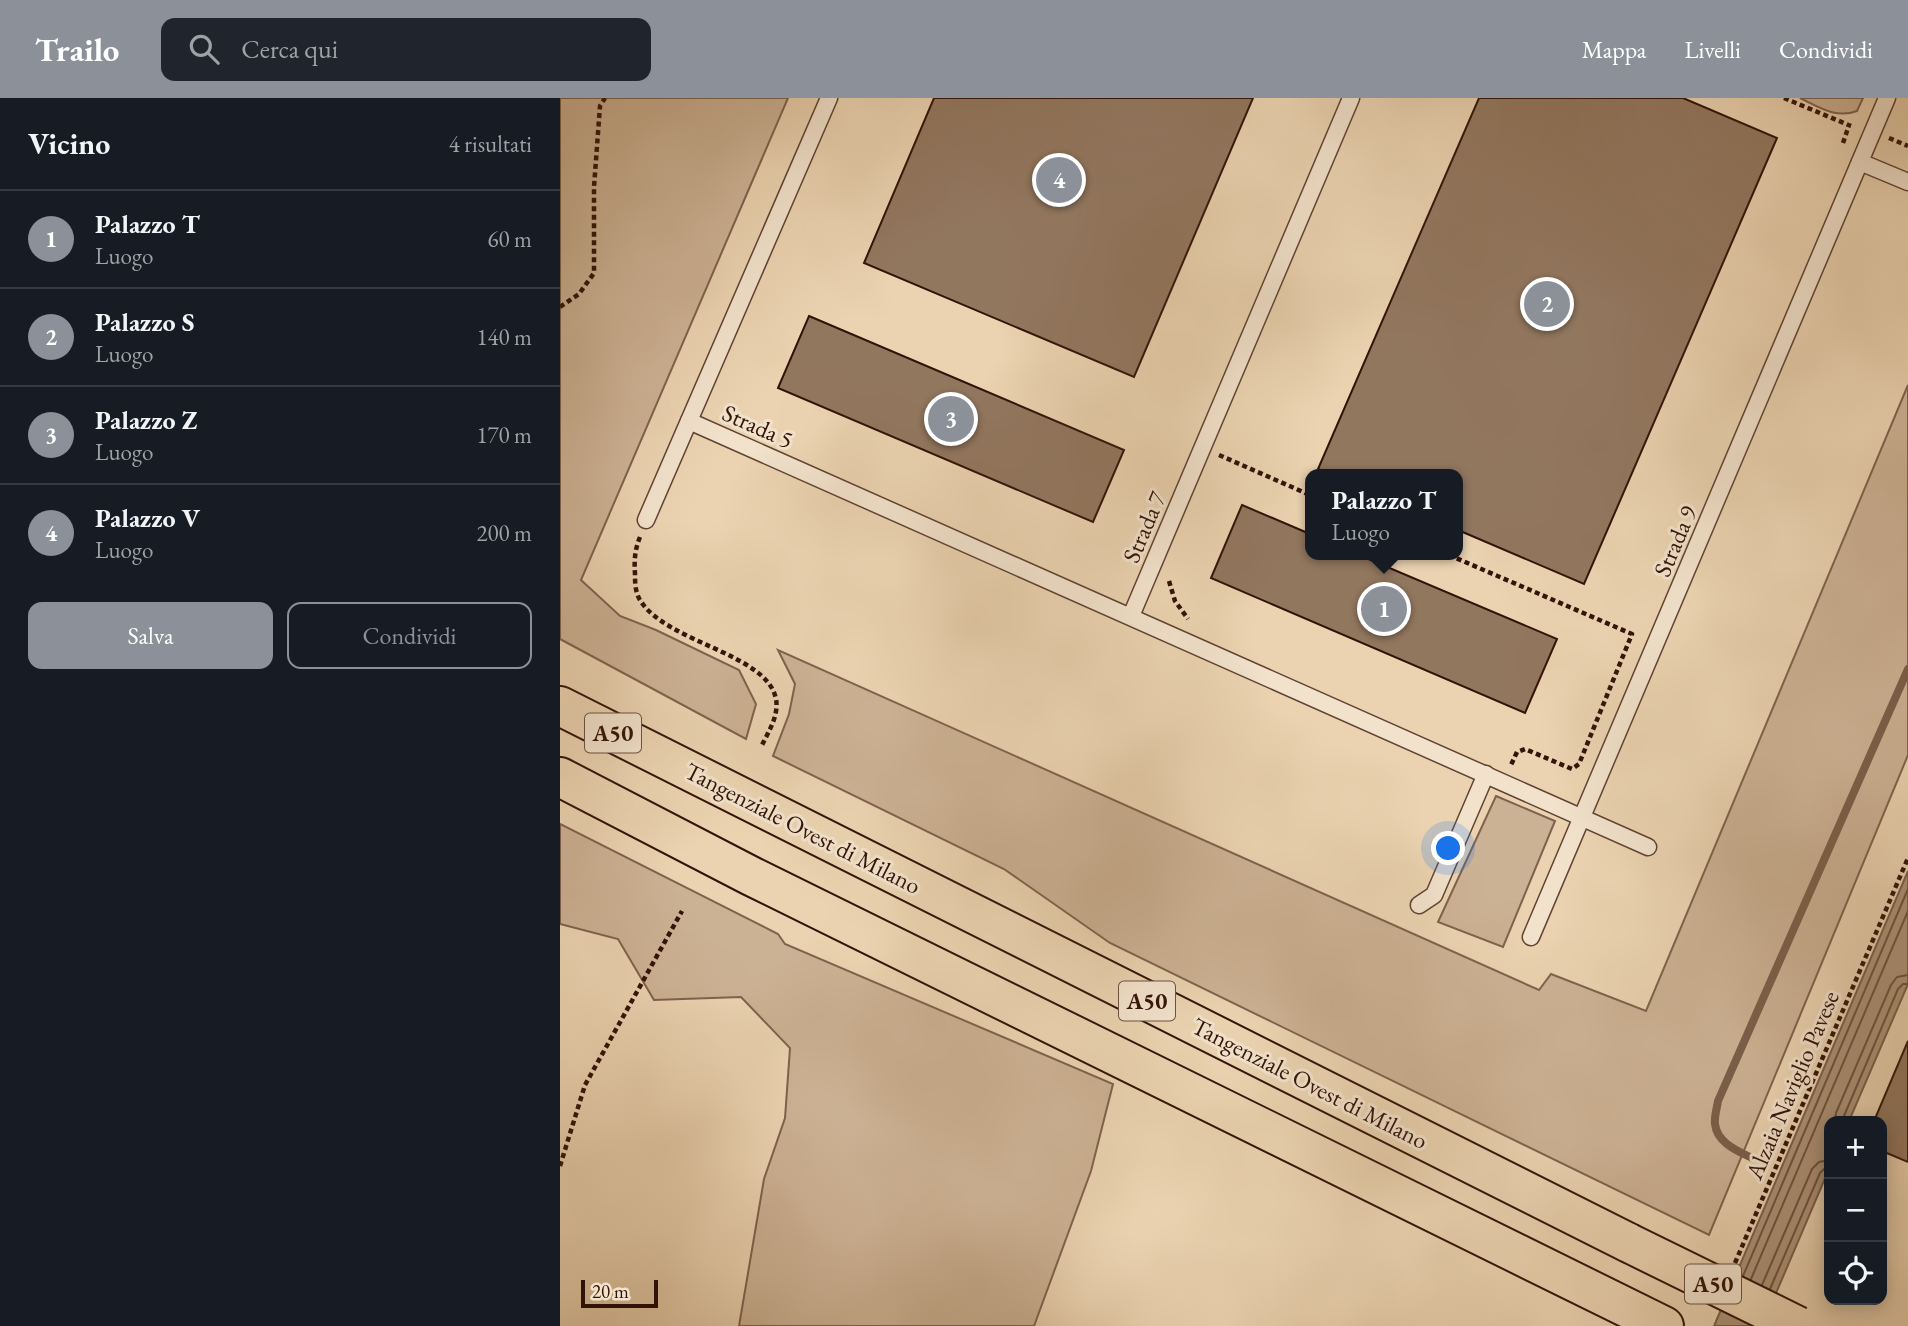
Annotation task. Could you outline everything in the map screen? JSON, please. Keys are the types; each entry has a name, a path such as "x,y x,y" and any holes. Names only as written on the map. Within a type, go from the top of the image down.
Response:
{"highway":[{"path":"560,688 666,759"},
{"name":"Tangenziale Ovest di Milano","path":"560,706 1798,1326"},
{"name":"A50","path":"560,777 751,876 1664,1326"},
{"path":"560,803 751,876"}],"lane":[{"name":"Strada 5","path":"829,98 689,421 1131,616"},
{"name":"Strada 7","path":"1131,616 1351,98"},
{"name":"Strada 9","path":"1531,937 1886,98"},
{"path":"1860,162 1908,182"},
{"path":"646,520 689,421"},
{"path":"1131,616 1648,847"},
{"path":"1419,905 1434,895 1486,774"}],"path":[{"path":"560,307 579,294 594,273 594,187 600,107 605,98"},
{"path":"1784,98 1908,146"},
{"path":"1215,454 1305,492"},
{"path":"646,520 634,559 636,590 640,601 655,616 677,631 759,672 776,697 774,719 762,745"},
{"path":"1461,560 1632,634 1579,764 1572,769 1525,749 1517,752 1511,767 1498,762"},
{"path":"1166,573 1175,601 1195,628"},
{"name":"Alzaia Naviglio Pavese","path":"1735,1263 1908,858"},
{"path":"560,1166 585,1085 682,911"}],"shaded area":[{"path":"560,98 788,98 581,580 620,616 656,630 739,670 756,704 746,739 560,639"},
{"path":"1800,98 1863,98 1857,111 1842,114 1828,111"},
{"path":"1908,385 1908,755 1709,1235 1110,943 1004,869 773,756 789,714 795,684 778,650 1539,990 1551,974 1646,1011"},
{"path":"1496,796 1555,821 1503,947 1438,922"},
{"path":"560,824 778,934 785,944 1113,1084 1091,1171 1034,1326 739,1326 764,1179 785,1118 790,1048 741,997 654,1000 618,939 560,924"}],"water":[{"path":"1908,871 1908,984 1851,1116 1824,1116 1824,1181 1762,1326 1714,1326"}],"building":[{"path":"934,98 1253,98 1134,377 864,263"},
{"path":"1479,98 1683,98 1777,138 1584,584 1463,532 1463,469 1318,469"},
{"path":"809,316 1124,450 1093,522 778,388"},
{"path":"1242,505 1305,532 1305,560 1371,560 1557,639 1525,713 1211,578"},
{"path":"1908,1041 1908,1162 1887,1153 1887,1116 1876,1116"}],"waterway":[{"path":"1752,1158 1729,1146 1717,1131 1715,1121 1718,1101 1908,669"}],"place":[{"name":"Palazzo V","path":"1059,180"},
{"name":"Palazzo S","path":"1547,304"},
{"name":"Palazzo Z","path":"951,419"},
{"name":"Palazzo T","path":"1384,609"}]}
